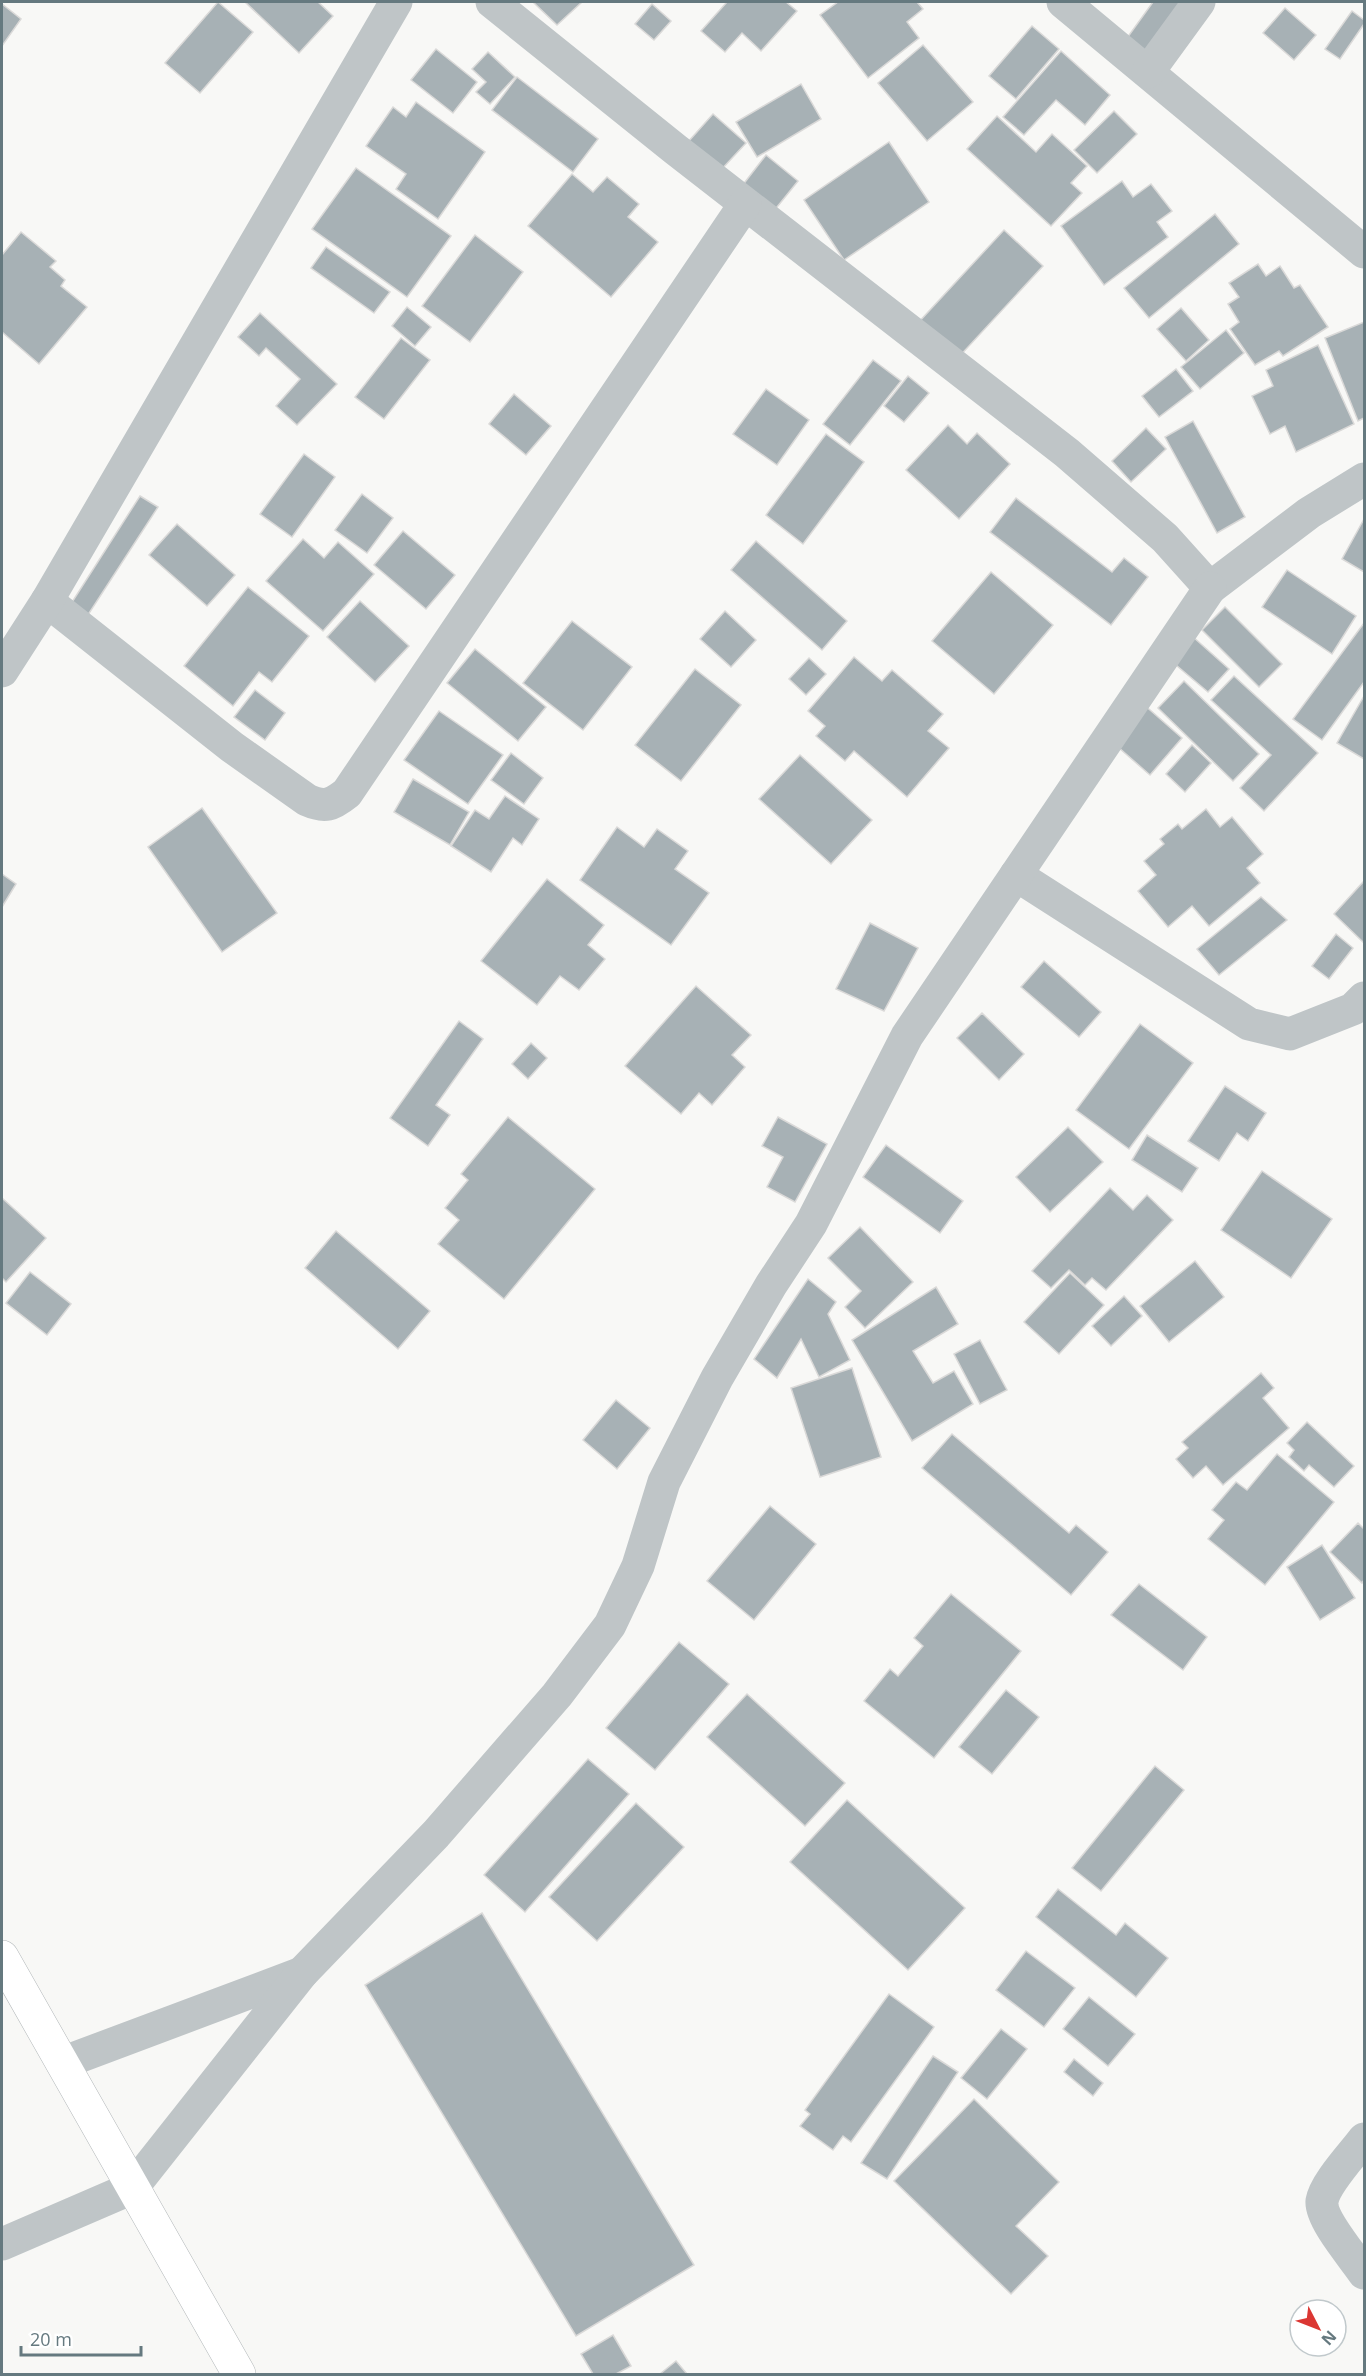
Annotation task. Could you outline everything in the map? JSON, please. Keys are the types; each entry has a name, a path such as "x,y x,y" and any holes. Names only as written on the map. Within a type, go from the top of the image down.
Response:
{"highway":[{"path":"2,1957 239,2374"}],"street":[{"path":"2,671 48,600 396,2"},
{"path":"492,2 746,204 1067,453 1165,538 1210,588"},
{"path":"1063,2 1365,252"},
{"path":"1148,72 1199,2"},
{"path":"48,600 241,754 307,801 321,806 333,804 347,793 746,204"},
{"path":"2,2244 132,2188 302,1973 444,1825 557,1695 610,1625 638,1566 664,1482 717,1377 771,1285 811,1224 907,1036 1210,588 1308,513 1365,479"},
{"path":"1016,875 1249,1024 1290,1034 1353,1009 1365,998"},
{"path":"62,2063 302,1973"},
{"path":"1365,2139 1326,2190 1322,2200 1326,2217 1365,2273"}],"building":[{"path":"218,2 253,32 200,93 165,63"},
{"path":"245,2 318,2 333,16 299,53"},
{"path":"533,2 582,2 557,25"},
{"path":"727,2 786,2 797,11 761,51 742,33 725,52 701,31"},
{"path":"838,2 917,2 923,9 907,22 919,38 868,78 820,15"},
{"path":"1153,2 1183,2 1147,52 1127,38"},
{"path":"2,4 21,19 2,46"},
{"path":"652,4 671,21 654,40 635,24"},
{"path":"1285,8 1316,35 1294,60 1263,33"},
{"path":"1352,11 1364,20 1364,24 1340,59 1325,49"},
{"path":"1032,26 1059,49 1016,99 989,76"},
{"path":"923,45 973,102 927,141 878,83"},
{"path":"436,49 477,82 453,113 411,80"},
{"path":"1061,51 1110,95 1085,125 1056,100 1024,135 1003,117"},
{"path":"488,52 515,77 490,104 476,92 486,82 472,69"},
{"path":"517,77 598,139 573,172 492,110"},
{"path":"801,84 821,119 757,157 736,122"},
{"path":"416,102 485,152 438,219 396,189 406,174 366,146 393,107 406,117"},
{"path":"1114,111 1137,134 1097,173 1074,150"},
{"path":"713,114 746,143 720,171 688,142"},
{"path":"997,116 1036,152 1052,134 1087,166 1071,183 1082,193 1051,226 967,149"},
{"path":"889,142 929,202 844,260 804,200"},
{"path":"766,155 798,181 773,212 742,186"},
{"path":"356,168 451,236 407,297 312,229"},
{"path":"572,174 593,192 607,177 639,204 628,217 658,242 611,297 528,226"},
{"path":"1122,181 1133,197 1151,184 1172,211 1157,222 1168,237 1104,285 1061,226"},
{"path":"1215,214 1239,244 1149,318 1124,288"},
{"path":"1004,230 1043,266 956,360 917,324"},
{"path":"21,232 56,261 50,267 65,280 61,286 87,307 39,364 2,332 2,255"},
{"path":"475,235 523,272 470,342 422,306"},
{"path":"326,247 390,292 374,313 311,268"},
{"path":"1258,264 1266,276 1280,266 1294,288 1300,285 1328,327 1283,356 1279,351 1255,365 1230,329 1239,322 1228,304 1239,297 1229,283"},
{"path":"407,307 431,327 415,346 392,326"},
{"path":"1181,308 1209,340 1186,361 1157,329"},
{"path":"260,313 337,384 297,425 276,406 300,379 266,348 259,356 238,337"},
{"path":"1364,322 1364,418 1358,421 1325,338"},
{"path":"1226,330 1244,353 1200,389 1181,367"},
{"path":"401,338 430,360 384,419 355,397"},
{"path":"1318,345 1354,424 1296,452 1285,426 1270,434 1252,396 1273,386 1266,370"},
{"path":"873,360 901,381 850,445 823,424"},
{"path":"1176,369 1193,391 1159,417 1142,396"},
{"path":"908,376 929,393 904,422 884,406"},
{"path":"766,389 809,420 777,465 733,434"},
{"path":"514,394 551,426 526,455 489,424"},
{"path":"1193,421 1245,517 1217,533 1165,437"},
{"path":"948,425 967,444 977,433 1010,464 959,519 906,470"},
{"path":"1146,428 1166,449 1131,482 1112,461"},
{"path":"826,434 864,462 803,544 766,515"},
{"path":"304,454 335,477 292,537 260,514"},
{"path":"362,494 393,518 367,553 335,530"},
{"path":"140,496 158,507 84,621 67,610"},
{"path":"1016,498 1112,572 1124,558 1148,577 1111,625 990,532"},
{"path":"1364,519 1364,572 1342,559"},
{"path":"177,524 235,575 207,606 149,555"},
{"path":"403,531 455,575 426,609 374,565"},
{"path":"303,539 324,558 338,542 374,574 323,631 266,581"},
{"path":"756,541 847,621 822,650 731,570"},
{"path":"1287,570 1356,616 1332,654 1262,607"},
{"path":"991,572 1053,625 994,694 932,641"},
{"path":"248,587 309,636 272,682 259,672 233,706 184,666"},
{"path":"360,601 409,646 375,682 327,637"},
{"path":"1225,607 1282,664 1259,687 1202,630"},
{"path":"725,611 756,640 731,667 700,639"},
{"path":"572,621 632,667 583,730 523,683"},
{"path":"1364,623 1364,682 1322,740 1293,719"},
{"path":"1192,636 1229,669 1208,692 1170,660"},
{"path":"475,649 546,707 518,741 447,683"},
{"path":"854,657 882,681 892,670 943,714 928,731 949,748 907,797 854,751 845,761 816,736 825,726 808,711"},
{"path":"809,658 826,674 806,695 789,679"},
{"path":"695,669 741,705 681,781 635,745"},
{"path":"1234,676 1318,753 1264,811 1240,788 1271,755 1211,700"},
{"path":"1184,681 1259,754 1233,781 1158,708"},
{"path":"255,690 285,713 265,740 234,717"},
{"path":"1364,696 1364,759 1337,743"},
{"path":"1142,703 1182,738 1150,775 1110,740"},
{"path":"439,711 503,755 468,804 404,760"},
{"path":"1192,745 1211,763 1185,792 1166,774"},
{"path":"511,753 543,778 524,804 491,780"},
{"path":"800,755 872,820 831,864 759,799"},
{"path":"413,779 469,812 450,845 394,812"},
{"path":"505,796 539,819 522,845 513,838 491,872 451,846 475,810 489,819"},
{"path":"202,808 277,913 222,952 148,847"},
{"path":"1206,809 1220,827 1232,817 1263,854 1247,868 1260,883 1209,926 1192,906 1168,927 1138,891 1156,875 1144,861 1164,844 1160,839 1178,824 1182,829"},
{"path":"617,827 644,847 657,829 688,851 675,869 709,893 671,945 580,880"},
{"path":"2,874 16,884 2,907"},
{"path":"547,879 604,925 588,945 605,959 579,990 560,976 537,1005 481,961"},
{"path":"1364,881 1364,943 1334,914"},
{"path":"1261,897 1287,920 1219,975 1197,949"},
{"path":"870,923 918,948 884,1011 836,989"},
{"path":"1336,934 1353,948 1329,979 1312,966"},
{"path":"1044,961 1101,1012 1079,1037 1021,987"},
{"path":"696,986 751,1035 732,1055 745,1067 712,1105 699,1093 681,1114 625,1066"},
{"path":"982,1013 1024,1054 999,1080 957,1038"},
{"path":"459,1021 483,1039 436,1105 450,1115 428,1146 390,1118"},
{"path":"1140,1024 1193,1063 1129,1149 1076,1110"},
{"path":"531,1043 547,1058 528,1079 512,1064"},
{"path":"1225,1086 1266,1113 1248,1141 1237,1133 1219,1161 1188,1141"},
{"path":"508,1117 595,1189 504,1299 438,1244 459,1220 445,1208 468,1180 461,1174"},
{"path":"778,1117 827,1144 795,1202 767,1187 783,1157 762,1146"},
{"path":"1068,1127 1103,1162 1050,1212 1016,1177"},
{"path":"1147,1135 1198,1168 1182,1192 1132,1160"},
{"path":"886,1145 963,1201 940,1233 863,1177"},
{"path":"1262,1171 1332,1219 1291,1278 1221,1230"},
{"path":"1110,1188 1133,1210 1147,1195 1173,1220 1106,1290 1092,1278 1085,1285 1069,1270 1051,1288 1032,1271"},
{"path":"2,1198 46,1238 6,1282 2,1278"},
{"path":"860,1227 913,1282 865,1328 845,1307 861,1291 828,1258"},
{"path":"336,1231 430,1311 398,1349 305,1268"},
{"path":"1195,1261 1224,1297 1169,1342 1140,1306"},
{"path":"30,1272 71,1304 47,1335 6,1303"},
{"path":"1070,1273 1104,1305 1059,1354 1024,1322"},
{"path":"808,1279 836,1302 828,1314 850,1360 819,1377 801,1339 777,1378 754,1359"},
{"path":"936,1287 958,1324 913,1351 933,1383 954,1371 973,1404 912,1441 852,1340"},
{"path":"1124,1296 1142,1316 1111,1346 1092,1326"},
{"path":"980,1340 1007,1390 980,1404 954,1354"},
{"path":"852,1368 881,1457 820,1477 791,1388"},
{"path":"1261,1373 1274,1388 1263,1398 1289,1428 1223,1485 1206,1466 1193,1478 1176,1459 1188,1448 1182,1442"},
{"path":"616,1400 650,1428 617,1469 583,1440"},
{"path":"1307,1422 1354,1466 1334,1487 1309,1465 1304,1471 1289,1457 1294,1450 1287,1443"},
{"path":"952,1434 1069,1533 1076,1525 1108,1552 1071,1595 922,1468"},
{"path":"1277,1454 1334,1502 1265,1585 1208,1539 1224,1520 1212,1510 1236,1482 1247,1490"},
{"path":"770,1506 816,1544 754,1620 707,1581"},
{"path":"1358,1523 1364,1529 1364,1580 1362,1583 1330,1552"},
{"path":"1322,1545 1355,1598 1320,1620 1287,1567"},
{"path":"1139,1584 1207,1637 1183,1670 1111,1615"},
{"path":"951,1594 1021,1651 934,1758 864,1701 890,1669 898,1676 923,1646 914,1638"},
{"path":"679,1642 729,1684 655,1770 606,1728"},
{"path":"1006,1690 1039,1717 992,1774 959,1747"},
{"path":"747,1694 845,1783 805,1826 707,1737"},
{"path":"588,1759 629,1794 525,1912 484,1875"},
{"path":"1155,1766 1184,1790 1101,1891 1072,1868"},
{"path":"847,1800 965,1908 908,1970 790,1862"},
{"path":"636,1803 684,1847 597,1941 549,1897"},
{"path":"1058,1889 1116,1935 1125,1923 1168,1958 1136,1997 1036,1917"},
{"path":"482,1913 694,2265 576,2336 365,1985"},
{"path":"1026,1951 1075,1988 1044,2027 996,1990"},
{"path":"889,1994 934,2027 851,2142 843,2136 833,2150 800,2126 810,2114 805,2110"},
{"path":"1089,1997 1135,2034 1108,2066 1063,2029"},
{"path":"1001,2029 1027,2049 987,2099 961,2078"},
{"path":"933,2056 958,2072 887,2179 861,2163"},
{"path":"1074,2059 1103,2083 1093,2096 1064,2072"},
{"path":"974,2099 1059,2182 1016,2226 1048,2256 1011,2294 894,2181"},
{"path":"613,2335 631,2366 616,2374 593,2374 581,2354"},
{"path":"676,2361 687,2374 660,2374"}]}
